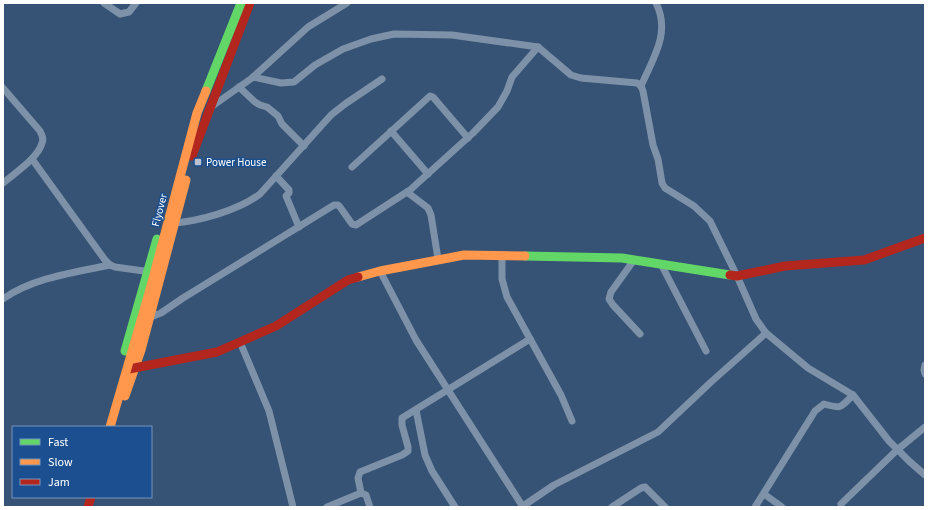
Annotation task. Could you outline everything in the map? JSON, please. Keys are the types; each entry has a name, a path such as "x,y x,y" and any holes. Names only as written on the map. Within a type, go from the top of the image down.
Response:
{"main road":[{"path":"104,426 196,105 234,3"},
{"name":"Flyover","path":"110,426 151,286 197,113 241,3"},
{"path":"116,426 120,408 142,350 193,150 250,3"},
{"path":"120,370 217,352 276,326 348,280 380,271 464,255 615,258 737,276 785,266 864,260 925,238"}],"street":[{"path":"104,3 120,14 128,12 136,3"},
{"path":"196,105 209,108 253,77 308,27 347,3"},
{"path":"656,3 663,26 662,35 641,86 653,145 660,168 662,183 665,188 694,206 710,221 756,319 766,333 808,368 853,395 897,450 925,475"},
{"path":"253,77 281,83 294,82 315,65 342,49 371,39 394,34 452,36 538,47 571,75 580,78 637,83 641,86"},
{"path":"135,318 150,318 161,313 334,205 338,205 352,224 356,225 407,192 468,138 498,107 507,91 512,77 538,47"},
{"path":"161,224 210,217 251,201 260,194 331,115 382,79"},
{"path":"239,87 255,102 267,107 278,116 282,124 304,146"},
{"path":"3,88 42,136 43,142 32,158 3,183"},
{"path":"352,167 429,96 432,96 468,138"},
{"path":"391,131 428,174"},
{"path":"32,158 110,265"},
{"path":"276,176 289,190 289,193 286,196 299,227"},
{"path":"407,192 428,208 431,215 438,260"},
{"path":"502,255 502,279 507,297 561,395 572,421"},
{"path":"634,260 611,292 609,299 640,334"},
{"path":"661,264 706,350"},
{"path":"3,299 25,287 54,277 110,265 161,274"},
{"path":"380,271 416,340 523,507 554,485 658,432 766,333"},
{"path":"361,493 358,478 360,472 402,455 408,451 401,421 404,417 530,339"},
{"path":"240,342 270,411 293,507"},
{"path":"925,365 925,374"},
{"path":"755,507 819,406 824,404 838,407 842,406 853,395"},
{"path":"416,410 425,455 432,471 455,507"},
{"path":"841,504 897,450 925,427"},
{"path":"612,507 641,488 645,487 664,507"},
{"path":"327,507 361,493 366,495 370,507"},
{"path":"764,494 782,507"}],"traffic: fast":[{"path":"206,91 241,3"},
{"path":"125,351 157,239"},
{"path":"525,256 622,258 730,275"}],"traffic: slow":[{"path":"110,426 151,286 197,113 206,91"},
{"path":"125,396 141,350 186,180"},
{"path":"358,277 380,271 464,255 525,256"}],"traffic: jam":[{"path":"192,156 250,3"},
{"path":"730,275 737,276 785,266 864,260 925,238"},
{"path":"129,369 217,352 276,326 348,280 358,277"},
{"path":"88,507 91,498"}],"place":[{"name":"Power House","path":"198,162"}]}
